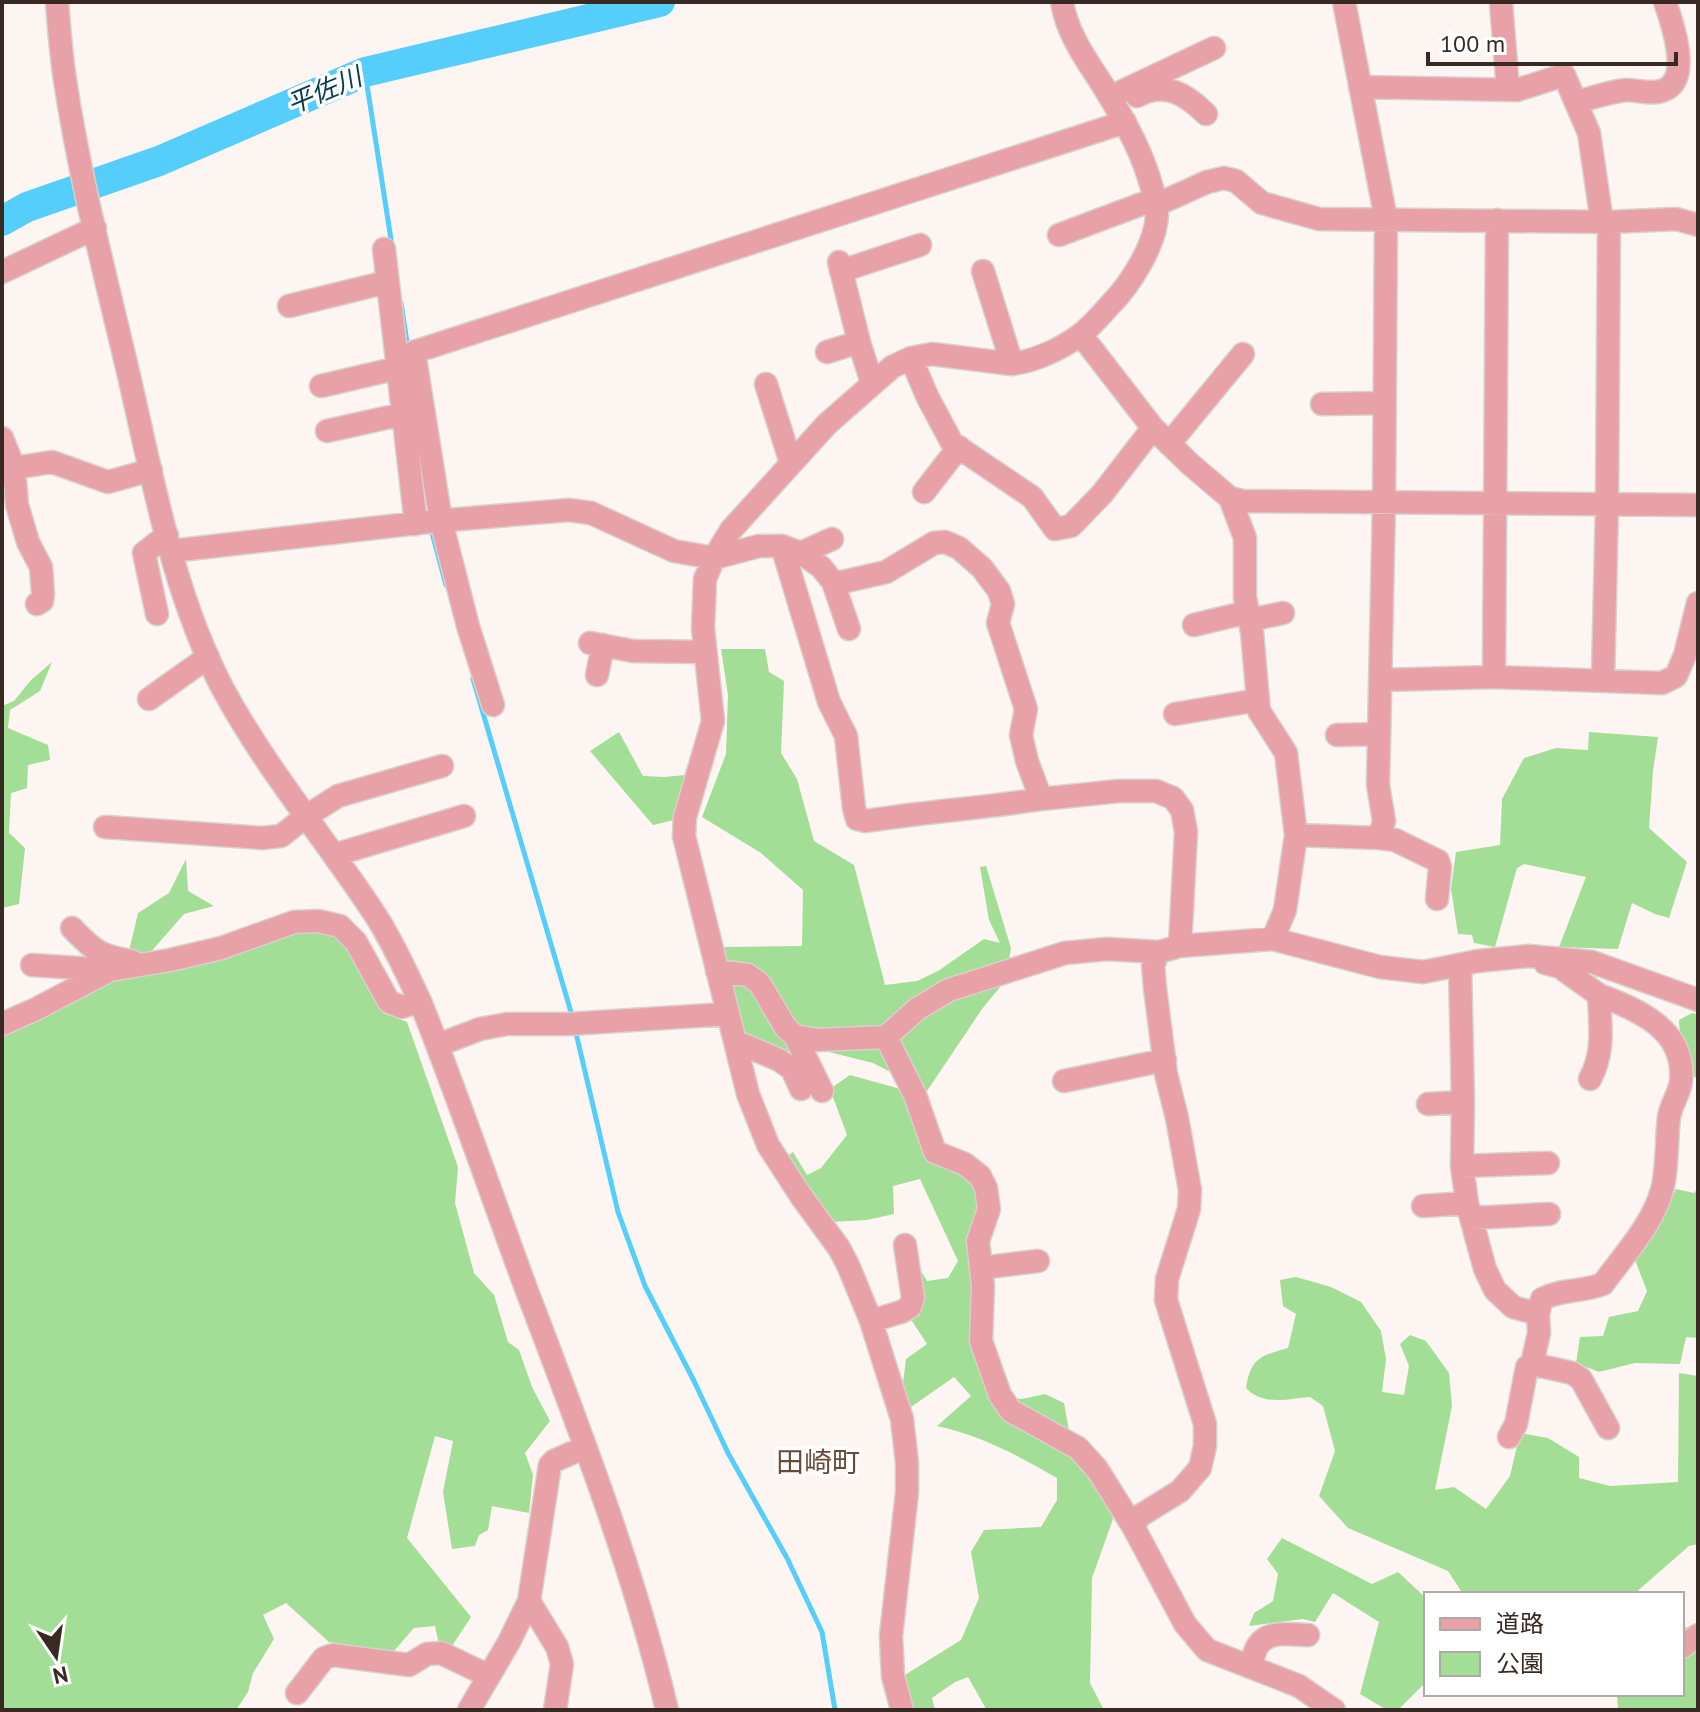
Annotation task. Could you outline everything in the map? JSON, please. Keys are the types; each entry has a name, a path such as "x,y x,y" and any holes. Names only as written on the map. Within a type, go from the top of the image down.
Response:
{"street":[{"path":"57,2 65,79 78,154 151,470 187,604 208,657 243,723 373,912 420,1001 585,1447 632,1583 667,1710"},
{"path":"902,1710 893,1676 891,1636 907,1492 906,1440 902,1419 871,1321 839,1248 768,1145 748,1094 684,836 685,817 713,721 703,628 705,579 731,530 827,424 892,367 911,358 932,354 1012,364 1045,355 1081,335 1131,280 1150,243 1157,215 1155,202 1141,153 1073,39 1062,2"},
{"path":"1344,2 1386,219 1378,785 1384,821 1379,838"},
{"path":"1576,102 1624,90 1662,91 1672,84 1678,70 1677,34 1665,2"},
{"path":"1501,3 1508,89"},
{"path":"1117,109 1214,48"},
{"path":"1360,87 1517,90 1564,75 1589,133 1605,222 1607,504 1603,680"},
{"path":"429,522 414,352 1117,109 1148,90 1164,89 1190,98 1206,114"},
{"path":"1224,178 1249,211"},
{"path":"1059,235 1224,178 1236,181 1262,203 1319,219 1605,222 1676,219 1698,225"},
{"path":"1494,677 1497,220"},
{"path":"2,272 94,224"},
{"path":"872,383 840,266 920,245"},
{"path":"384,249 403,414 429,522 468,626 493,705"},
{"path":"983,271 1012,364"},
{"path":"289,306 387,282"},
{"path":"1081,335 1161,436 1230,498 1242,501 1698,505"},
{"path":"827,352 859,342"},
{"path":"911,358 952,443 1032,497 1055,529 1071,526 1243,354"},
{"path":"321,386 398,368"},
{"path":"766,384 791,463"},
{"path":"1322,404 1384,403"},
{"path":"327,431 403,414"},
{"path":"2,438 28,542 41,567 43,594 42,601 37,604"},
{"path":"924,492 959,447"},
{"path":"8,470 52,462 108,482 151,470"},
{"path":"1230,498 1245,538 1245,597 1259,711 1286,753 1296,835 1285,910 1273,939"},
{"path":"157,614 144,553 169,543 569,510 591,513 674,551 714,558 759,546 791,550 832,539"},
{"path":"833,582 886,572 934,543 945,542 959,548 982,568 999,591 1003,604 998,623 1026,709 1021,735 1041,799"},
{"path":"791,550 821,567 833,582 849,629"},
{"path":"791,550 829,702 846,736 857,819 866,821 1119,791 1156,791 1173,798 1182,810 1186,832 1169,949 1153,965 1165,1060 1190,1190 1189,1209 1167,1279 1166,1300 1205,1424 1205,1446 1200,1468 1180,1491 1138,1517 1134,1528"},
{"path":"1380,680 1494,677 1662,683 1676,676 1685,655 1698,603"},
{"path":"1194,625 1283,613"},
{"path":"597,675 596,644 633,651 705,652"},
{"path":"149,699 208,657"},
{"path":"1175,714 1258,700"},
{"path":"1337,735 1379,734"},
{"path":"105,827 262,838 281,836 338,796 442,766"},
{"path":"334,855 464,816"},
{"path":"1296,835 1395,840 1438,861 1437,899"},
{"path":"32,965 110,970 221,948 294,922 318,921 340,926 356,942 389,1002 402,1007 420,1001"},
{"path":"72,928 91,947 108,957 149,963"},
{"path":"795,1036 817,1040 886,1037 917,1009 949,990 1065,953 1169,949 1273,939 1380,967 1423,972 1478,961 1529,956 1592,962 1698,1000"},
{"path":"1529,956 1560,967 1599,995 1649,1018 1672,1040 1680,1063 1681,1084 1670,1112 1663,1188 1655,1212 1603,1284 1552,1294 1542,1299 1532,1364"},
{"path":"1460,965 1462,1166 1469,1211 1485,1269 1495,1290 1513,1307 1538,1314"},
{"path":"2,1024 110,970"},
{"path":"717,971 748,975 760,984 786,1028 795,1036 812,1090 779,1060 735,1041"},
{"path":"1590,1079 1601,1049 1599,995"},
{"path":"438,1045 480,1029 507,1024 574,1024 727,1014"},
{"path":"886,1037 915,1095 935,1152 965,1164 980,1176 986,1188 989,1209 978,1241 983,1286 981,1341 1000,1395 1011,1411 1078,1448 1097,1469 1134,1528 1185,1624 1207,1650 1299,1686 1334,1710"},
{"path":"1064,1081 1165,1060"},
{"path":"1428,1104 1463,1102"},
{"path":"1462,1166 1548,1163"},
{"path":"1423,1206 1549,1214"},
{"path":"871,1321 910,1307 913,1298 905,1245"},
{"path":"981,1272 1031,1266"},
{"path":"1509,1437 1516,1424 1527,1367 1532,1364 1572,1373 1581,1379 1608,1428"},
{"path":"469,1710 529,1601 550,1465 585,1447"},
{"path":"529,1601 557,1647 562,1664 555,1710"},
{"path":"1250,1667 1257,1647 1266,1637 1278,1634 1308,1635"},
{"path":"297,1693 324,1658 333,1655 409,1665 427,1654 441,1653 489,1676"}],"green space":[{"path":"721,649 765,649 769,672 784,681 781,753 797,779 814,841 854,865 885,985 917,981 938,971 984,939 1000,943 989,920 980,867 986,866 1011,948 1005,981 982,1009 927,1091 873,1063 817,1049 794,1060 742,1036 723,947 802,946 803,890 761,853 702,817 726,754 728,695"},
{"path":"52,662 40,691 10,710 8,728 48,745 50,760 28,765 27,788 11,793 9,833 25,848 19,904 2,908 2,706 14,701 31,680"},
{"path":"619,732 643,776 685,775 674,820 653,825 590,751"},
{"path":"1589,732 1658,737 1649,828 1687,862 1669,918 1632,903 1618,949 1559,947 1586,877 1524,864 1517,868 1495,947 1474,943 1472,935 1458,934 1451,889 1456,852 1500,845 1502,799 1524,758 1556,748 1588,750"},
{"path":"186,859 188,891 214,906 184,914 149,954 129,951 138,913 169,893"},
{"path":"297,929 336,932 355,951 383,1013 407,1022 458,1167 455,1203 474,1273 494,1295 508,1342 519,1350 532,1387 550,1421 525,1453 533,1475 529,1513 492,1506 488,1530 479,1535 475,1546 452,1549 443,1492 453,1441 435,1436 407,1538 471,1617 452,1646 439,1645 435,1626 414,1628 393,1652 329,1642 286,1603 263,1615 274,1639 253,1673 248,1692 236,1710 2,1710 2,1029 115,977"},
{"path":"1692,1013 1698,1014 1698,1079 1692,1075 1680,1035 1679,1020"},
{"path":"850,1075 904,1090 932,1162 969,1176 979,1191 991,1397 1022,1399 1045,1394 1064,1403 1073,1453 1094,1475 1113,1519 1092,1578 1090,1683 1104,1710 985,1710 968,1677 932,1698 935,1710 913,1710 900,1678 961,1640 979,1598 971,1552 984,1530 1041,1527 1057,1500 1057,1478 984,1441 937,1426 971,1396 954,1377 911,1407 903,1383 906,1359 927,1344 910,1318 917,1264 927,1281 948,1278 958,1261 920,1179 893,1186 894,1214 867,1220 830,1222 785,1158 793,1152 807,1175 821,1168 847,1135 830,1089"},
{"path":"1698,1188 1698,1338 1686,1337 1680,1364 1635,1363 1599,1372 1576,1363 1580,1337 1603,1336 1609,1317 1638,1311 1647,1291 1635,1260 1659,1224 1676,1189 1694,1193"},
{"path":"1296,1277 1331,1287 1361,1302 1381,1331 1386,1359 1382,1392 1404,1395 1409,1366 1400,1344 1410,1335 1426,1341 1449,1373 1452,1406 1435,1490 1454,1487 1486,1509 1510,1476 1520,1433 1548,1438 1579,1457 1579,1478 1610,1486 1678,1482 1679,1373 1698,1376 1698,1544 1689,1546 1636,1592 1462,1592 1448,1571 1348,1528 1319,1496 1335,1451 1323,1406 1310,1397 1268,1399 1252,1394 1246,1388 1251,1370 1258,1360 1288,1348 1296,1314 1283,1306 1280,1280"},
{"path":"1282,1538 1372,1584 1398,1572 1424,1596 1424,1684 1398,1710 1387,1710 1360,1694 1379,1622 1333,1593 1315,1622 1303,1619 1249,1626 1254,1613 1273,1601 1278,1574 1267,1559"},
{"path":"1684,1628 1698,1630 1698,1710 1618,1710 1617,1696 1684,1696"}],"waterway":[{"name":"平佐川","path":"2,221 27,207 159,161 365,72 660,2"},
{"path":"365,72 392,246"},
{"path":"401,303 408,349"},
{"path":"421,466 428,516"},
{"path":"431,529 446,585"},
{"path":"473,679 573,1019"},
{"path":"575,1029 618,1212 645,1286 728,1453 787,1558 822,1632 835,1710"}],"district":[{"name":"田崎町","path":"818,1461"}]}
